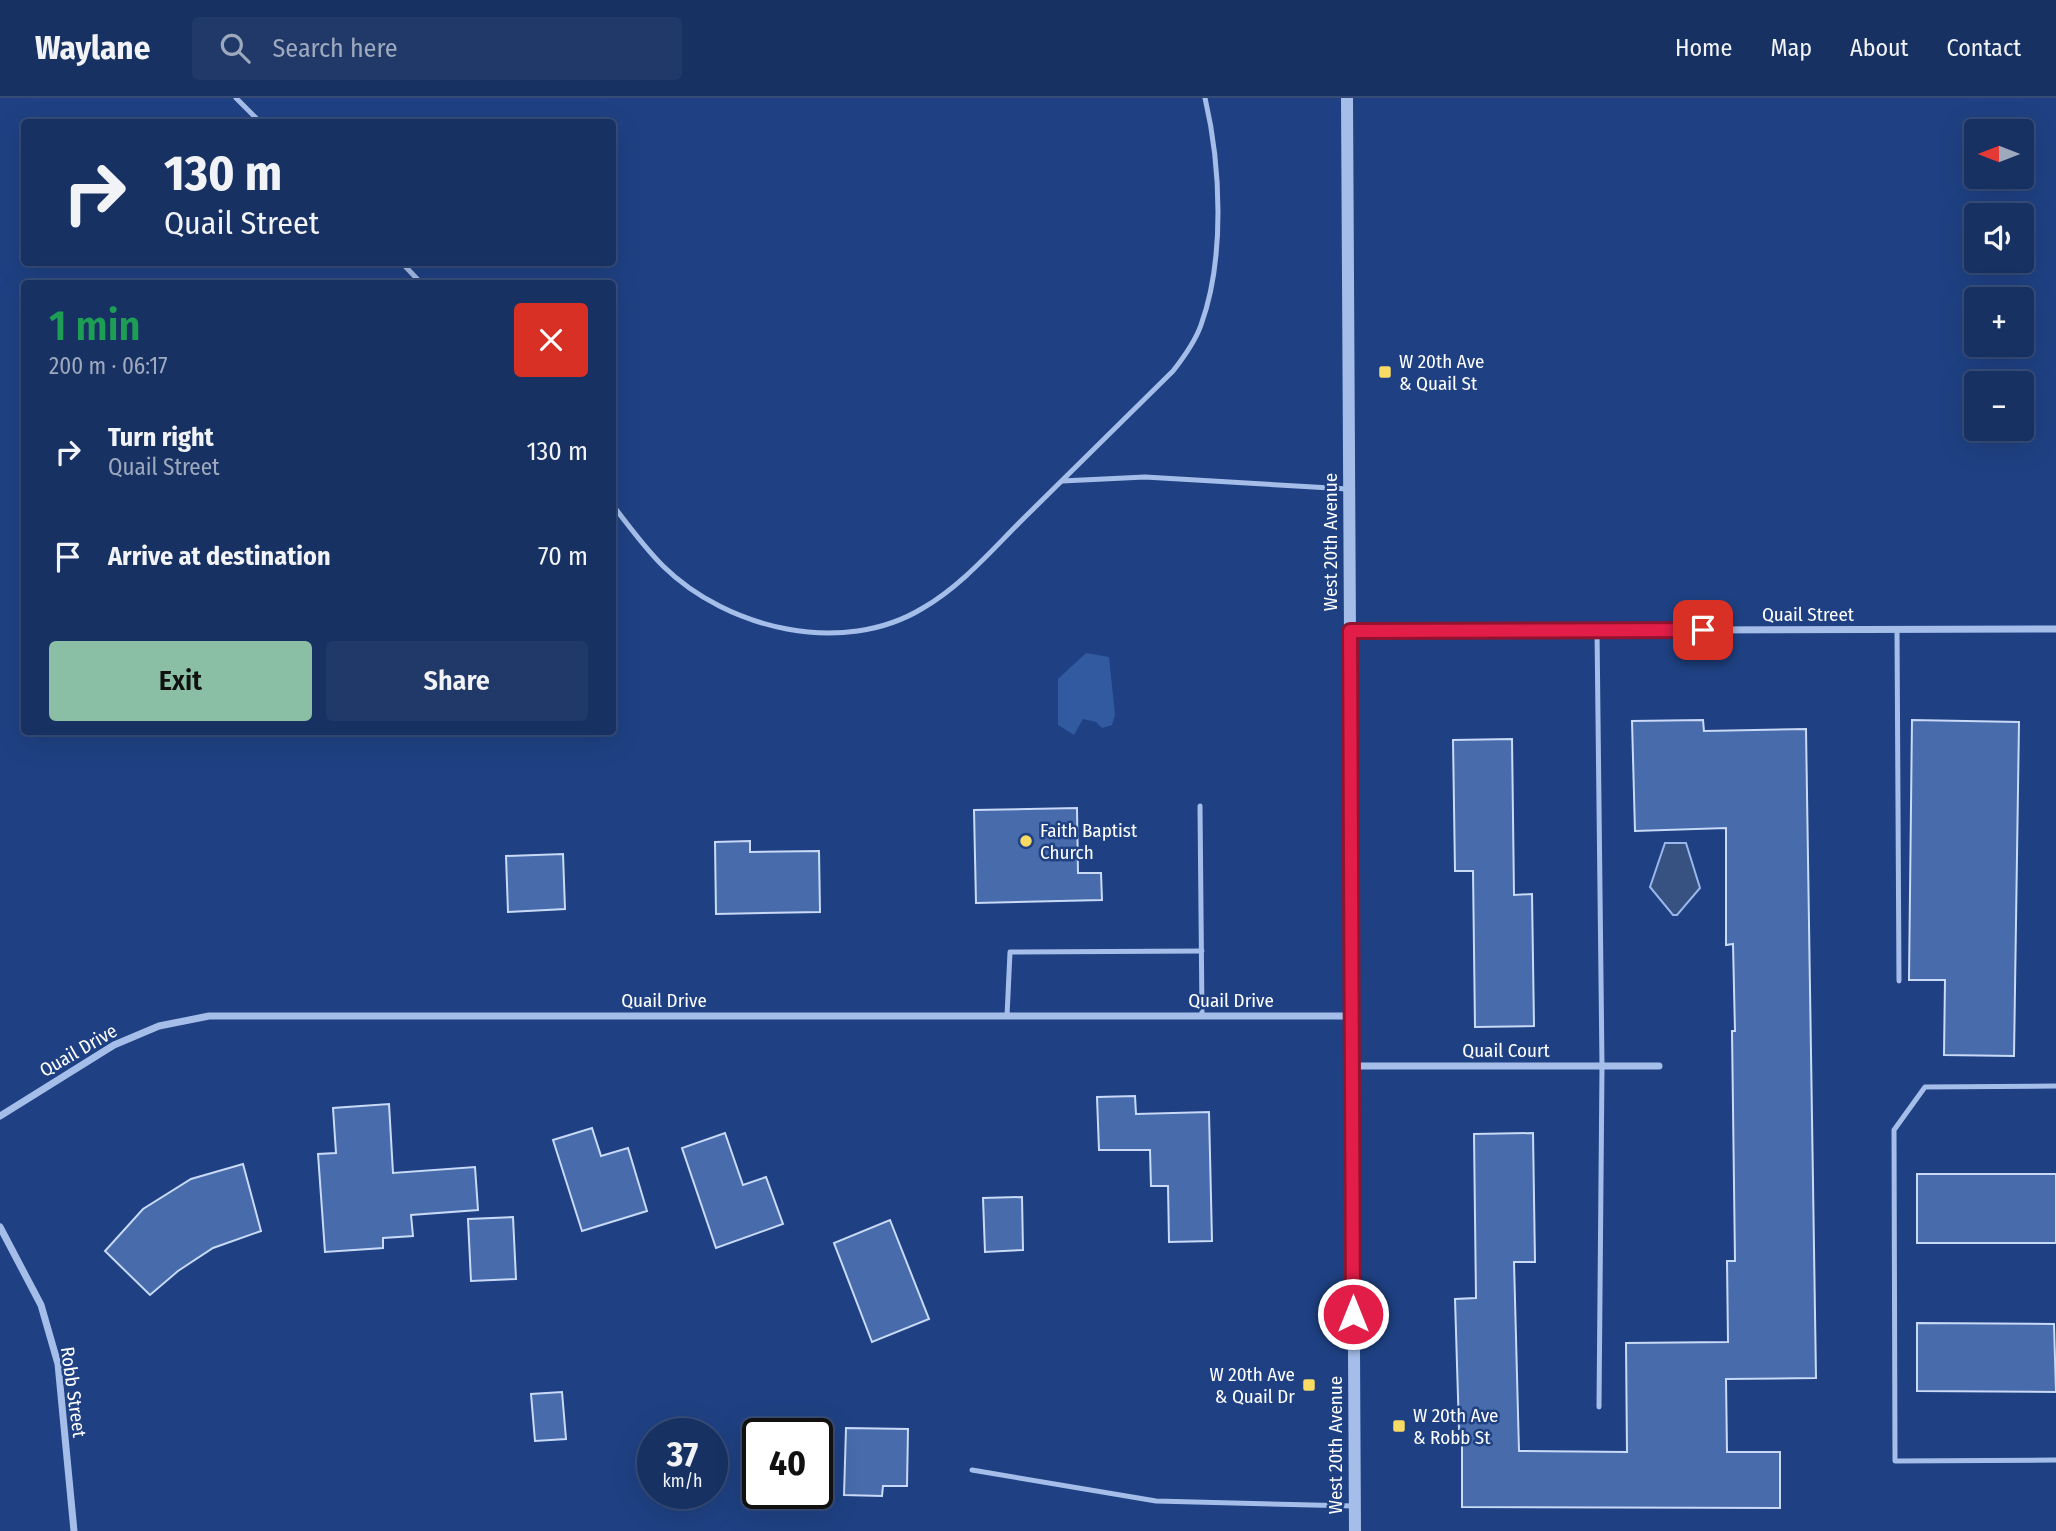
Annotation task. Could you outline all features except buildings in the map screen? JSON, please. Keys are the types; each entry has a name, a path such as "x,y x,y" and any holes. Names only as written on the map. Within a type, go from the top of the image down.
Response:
{"street":[{"name":"West 20th Avenue","path":"1347,98 1355,1531"},
{"name":"Quail Street","path":"1350,631 2056,629"},
{"name":"Quail Drive","path":"0,1115 114,1045 159,1027 209,1016 1352,1016"},
{"name":"Quail Court","path":"1352,1066 1659,1066"},
{"name":"Robb Street","path":"0,1227 41,1305 58,1364 74,1531"}],"lane":[{"path":"236,98 257,119"},
{"path":"616,509 663,566 695,591 769,626 837,632 868,629 896,622 940,598 1173,371 1200,328 1215,271 1215,149 1205,98"},
{"path":"405,266 418,280"},
{"path":"1062,481 1145,477 1349,489"},
{"path":"1897,629 1899,981"},
{"path":"1597,630 1602,1066 1599,1406"},
{"path":"1200,806 1202,1016"},
{"path":"1007,1016 1010,951 1202,951"},
{"path":"2056,1086 1925,1087 1895,1130 1895,1461 2056,1460"},
{"path":"972,1470 1156,1501 1354,1506"}],"shaded area":[{"path":"1086,653 1109,657 1115,715 1112,725 1102,728 1096,722 1083,719 1074,735 1058,725 1058,679"},
{"path":"1665,843 1686,843 1700,888 1677,915 1673,915 1650,887"}],"place":[{"name":"W 20th Ave & Quail St","path":"1385,372"},
{"name":"Faith Baptist Church","path":"1026,841"},
{"name":"W 20th Ave & Quail Dr","path":"1309,1385"},
{"name":"W 20th Ave & Robb St","path":"1399,1426"}],"route":[{"path":"1353,1314 1350,631 1703,630"}]}
